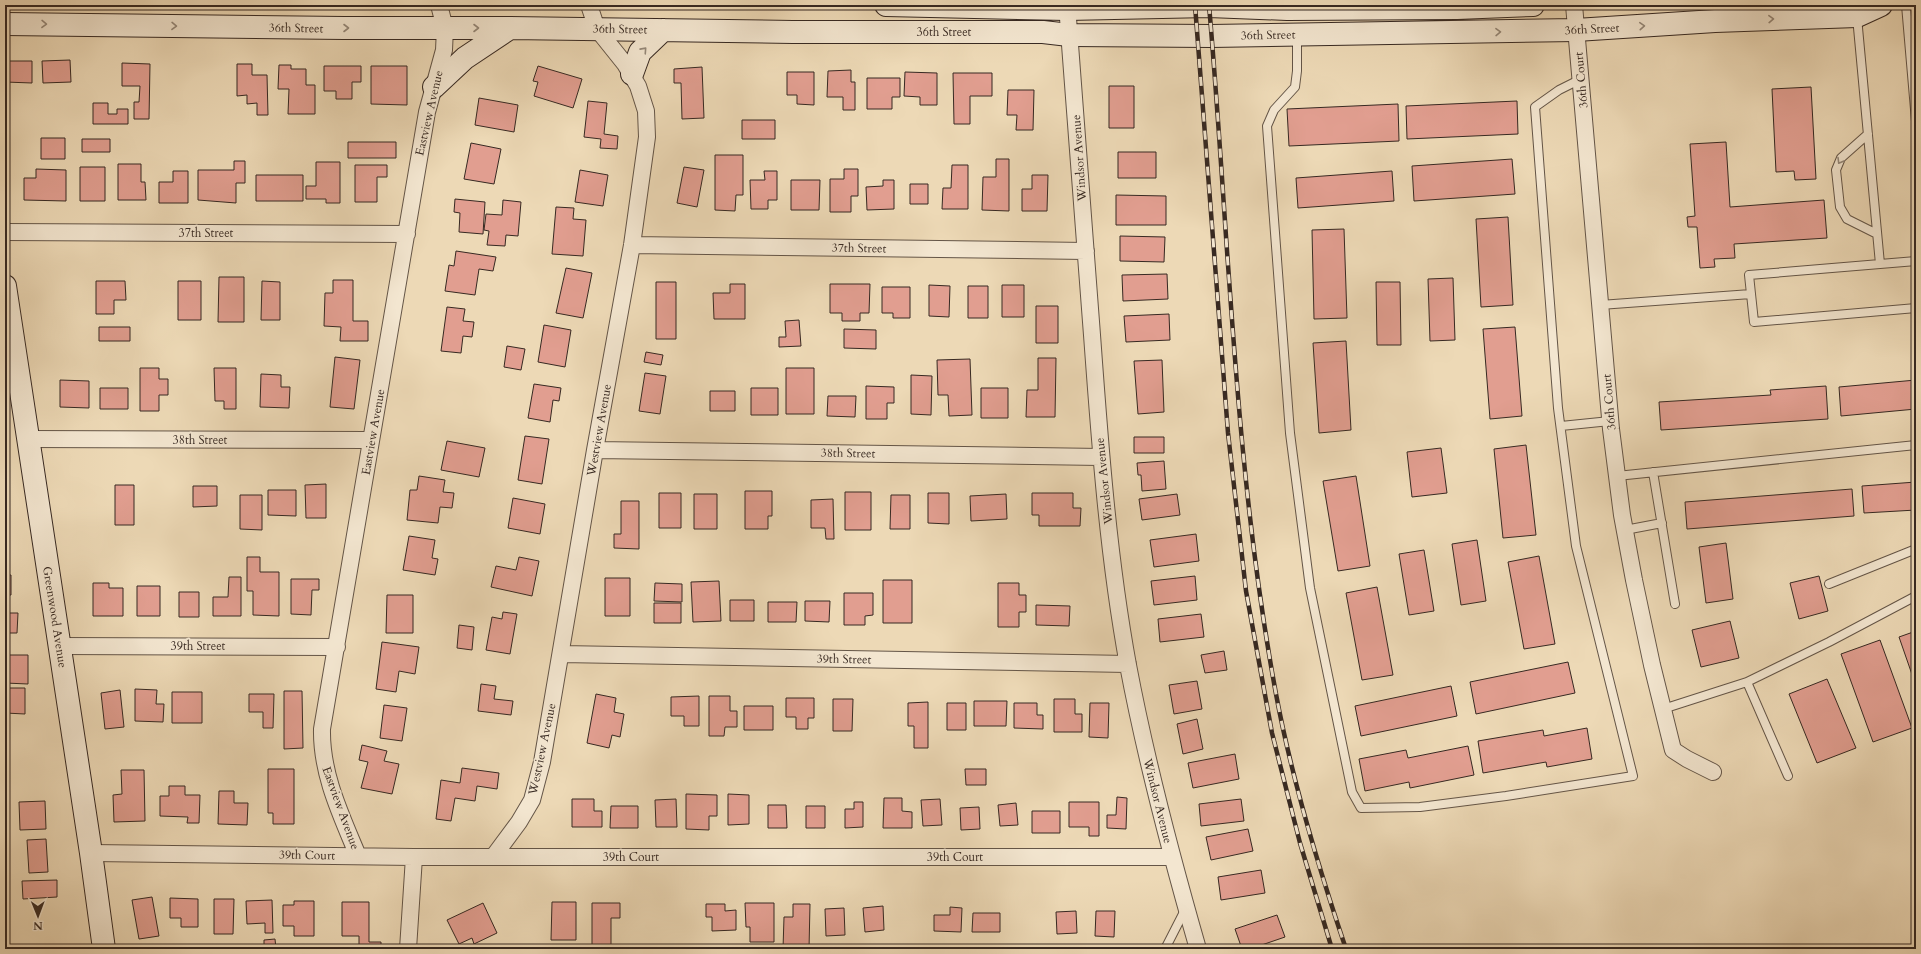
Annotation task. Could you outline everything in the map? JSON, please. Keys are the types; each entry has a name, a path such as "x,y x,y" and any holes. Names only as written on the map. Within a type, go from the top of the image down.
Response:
{"street":[{"name":"Eastview Avenue","path":"358,856 330,785 323,760 322,730 427,112 444,50 445,28 438,5"},
{"name":"Westview Avenue","path":"493,857 519,822 532,800 542,762 595,450 632,245 647,137 647,124 643,98 632,74 597,29 589,5"},
{"name":"36th Street","path":"886,5 1195,8 1209,6 1457,7 1533,5"},
{"name":"36th Court","path":"1574,5 1610,421 1625,530 1652,665 1674,750 1687,759 1713,772"},
{"name":"36th Street","path":"5,24 793,32 1043,32 1069,35 1297,35 1576,30 1715,21 1827,11 1857,16 1881,5"},
{"name":"Windsor Avenue","path":"1067,7 1101,457 1111,544 1128,664 1147,756 1172,857 1198,949"},
{"path":"1457,7 1459,33"},
{"path":"434,87 465,58 510,28"},
{"path":"632,74 640,52 663,30"},
{"name":"37th Street","path":"5,232 407,234"},
{"name":"37th Street","path":"632,245 1086,251"},
{"name":"Greenwood Avenue","path":"5,286 91,853 104,949"},
{"name":"38th Street","path":"28,439 371,440"},
{"name":"38th Street","path":"595,450 1101,457"},
{"name":"39th Street","path":"60,646 336,647"},
{"name":"39th Street","path":"561,654 1128,664"},
{"name":"39th Court","path":"91,853 414,857 1172,857"},
{"path":"408,949 414,857"}],"lane":[{"path":"1906,5 1916,121"},
{"path":"1857,16 1880,264"},
{"path":"1297,35 1297,71 1294,87 1274,110 1268,126 1290,433 1310,588 1352,792 1361,808 1420,807 1506,796 1633,776 1576,546 1561,426 1535,107 1559,90 1581,79"},
{"path":"1868,134 1841,158 1836,170 1840,207 1847,219 1877,234"},
{"path":"1916,261 1749,275 1754,322 1916,308"},
{"path":"1600,305 1751,294"},
{"path":"1561,426 1610,421"},
{"path":"1617,476 1916,445"},
{"path":"1653,472 1675,604"},
{"path":"1625,530 1662,524"},
{"path":"1829,584 1916,549"},
{"path":"1663,709 1747,682 1829,642 1916,596"},
{"path":"1747,682 1788,776"},
{"path":"1165,949 1186,908"}],"building":[{"path":"70,60 71,82 43,83 42,61"},
{"path":"5,61 32,61 32,83 5,82"},
{"path":"122,63 150,64 149,119 134,119 134,102 139,102 140,86 122,86"},
{"path":"237,64 252,64 252,75 267,75 268,115 257,115 257,103 247,104 247,95 237,96"},
{"path":"279,65 291,65 291,69 306,69 306,85 315,85 315,114 288,114 289,89 278,89"},
{"path":"324,66 361,66 361,82 352,82 352,99 336,99 336,91 324,91"},
{"path":"371,66 407,66 407,105 371,104"},
{"path":"538,66 582,79 573,108 534,96 538,82 533,81"},
{"path":"702,67 704,118 682,119 681,83 674,83 674,69"},
{"path":"851,70 851,82 855,82 855,110 843,110 843,97 827,97 828,71"},
{"path":"787,72 814,72 814,105 797,104 797,95 787,95"},
{"path":"905,72 937,73 937,105 920,105 920,97 904,96"},
{"path":"953,73 992,73 992,96 970,96 970,124 954,124"},
{"path":"867,78 900,78 900,97 892,97 892,109 867,109"},
{"path":"1109,86 1134,86 1134,128 1109,128"},
{"path":"1811,87 1816,179 1795,180 1794,171 1776,172 1772,89"},
{"path":"1008,90 1034,90 1033,130 1016,130 1017,115 1007,115"},
{"path":"479,98 518,105 514,132 475,125"},
{"path":"588,101 607,103 604,134 618,136 617,149 600,148 601,139 584,137"},
{"path":"1517,101 1518,134 1407,139 1406,106"},
{"path":"93,103 108,103 108,114 117,114 117,109 128,109 128,124 93,124"},
{"path":"1398,104 1399,141 1289,146 1287,109"},
{"path":"742,120 775,120 775,139 742,139"},
{"path":"41,138 65,138 65,159 41,159"},
{"path":"82,139 110,139 110,152 82,152"},
{"path":"348,142 396,142 396,158 348,158"},
{"path":"1726,142 1730,207 1824,200 1827,238 1734,244 1735,258 1714,259 1715,267 1700,268 1697,227 1688,227 1687,217 1695,216 1690,144"},
{"path":"471,143 501,149 494,184 464,179"},
{"path":"1118,152 1156,152 1156,178 1118,178"},
{"path":"715,155 743,155 743,195 736,195 735,211 715,210"},
{"path":"996,159 1009,159 1009,211 982,210 983,177 996,177"},
{"path":"1512,159 1515,194 1414,201 1412,166"},
{"path":"234,161 245,161 245,183 236,183 236,203 198,200 198,170 234,170"},
{"path":"316,162 340,162 340,203 326,203 326,199 306,199 306,186 316,186"},
{"path":"118,164 141,164 141,182 145,182 146,200 118,200"},
{"path":"355,165 387,165 387,177 377,177 377,202 355,202"},
{"path":"952,165 968,165 968,209 942,209 943,188 951,188"},
{"path":"80,167 105,167 105,201 80,201"},
{"path":"684,167 704,170 697,207 677,203"},
{"path":"36,169 66,170 66,201 24,200 24,178 36,178"},
{"path":"844,169 858,169 858,196 851,196 851,212 830,212 830,179 844,179"},
{"path":"580,170 608,175 603,206 575,202"},
{"path":"173,171 188,171 188,203 159,203 159,182 173,182"},
{"path":"764,171 777,171 777,200 768,200 768,209 751,209 750,180 765,180"},
{"path":"1392,171 1394,201 1298,208 1296,178"},
{"path":"256,175 303,175 303,201 256,201"},
{"path":"1032,175 1048,175 1047,211 1022,211 1022,189 1032,189"},
{"path":"791,180 820,180 819,210 791,210"},
{"path":"883,180 894,180 894,209 867,210 866,187 883,186"},
{"path":"910,184 928,184 928,204 910,204"},
{"path":"1116,195 1166,196 1166,225 1116,225"},
{"path":"455,199 485,202 483,234 459,232 460,213 454,212"},
{"path":"503,200 521,202 518,236 506,235 505,246 487,245 489,231 484,230 486,214 502,215"},
{"path":"556,207 574,208 573,219 586,220 583,256 552,254"},
{"path":"1508,217 1513,305 1481,307 1476,219"},
{"path":"1344,229 1347,318 1314,319 1312,230"},
{"path":"1120,236 1165,237 1164,262 1120,261"},
{"path":"456,251 496,257 493,271 479,269 475,295 445,291 449,265 454,266"},
{"path":"566,268 592,273 583,318 556,313"},
{"path":"1167,274 1168,299 1123,301 1122,275"},
{"path":"219,277 244,277 244,322 218,322"},
{"path":"1453,278 1455,340 1430,341 1428,279"},
{"path":"333,280 353,280 353,321 368,321 368,341 340,341 341,327 324,326 325,293 333,293"},
{"path":"96,281 125,281 126,300 114,300 114,314 96,314"},
{"path":"178,281 201,281 201,320 178,320"},
{"path":"262,281 280,282 280,320 261,320"},
{"path":"656,282 676,282 676,339 656,339"},
{"path":"1376,282 1400,282 1401,345 1377,345"},
{"path":"730,284 745,284 745,319 714,319 713,293 730,293"},
{"path":"830,284 870,284 869,313 860,313 860,321 842,321 842,313 830,313"},
{"path":"929,285 950,286 949,317 929,316"},
{"path":"1002,285 1024,285 1024,317 1002,317"},
{"path":"968,286 988,286 988,318 968,318"},
{"path":"882,287 910,287 910,318 893,318 893,313 882,313"},
{"path":"1036,306 1058,306 1058,343 1036,343"},
{"path":"447,307 465,309 463,321 474,322 472,337 463,336 461,353 441,351"},
{"path":"1169,314 1170,340 1126,342 1124,316"},
{"path":"799,320 801,346 779,347 779,337 786,337 785,321"},
{"path":"544,325 571,330 565,367 538,362"},
{"path":"99,327 130,327 130,341 99,341"},
{"path":"1515,327 1522,416 1490,419 1483,329"},
{"path":"844,329 876,330 876,349 844,348"},
{"path":"1346,341 1351,430 1319,433 1313,343"},
{"path":"507,346 525,349 521,370 504,367"},
{"path":"646,352 663,355 661,365 644,362"},
{"path":"335,357 360,360 354,409 330,407"},
{"path":"1038,358 1056,358 1055,417 1026,417 1027,390 1038,390"},
{"path":"970,359 972,415 949,416 948,395 938,395 937,360"},
{"path":"1162,360 1164,412 1138,414 1134,361"},
{"path":"140,368 159,368 159,379 168,379 168,395 159,395 159,411 140,411"},
{"path":"214,368 236,368 236,409 224,409 224,401 215,401"},
{"path":"786,368 814,368 814,414 786,414"},
{"path":"645,373 666,376 660,414 639,411"},
{"path":"261,374 281,375 281,387 290,387 289,408 260,407"},
{"path":"911,375 932,376 931,415 911,414"},
{"path":"60,380 89,381 89,408 60,407"},
{"path":"1916,380 1916,409 1841,416 1839,387"},
{"path":"534,384 561,388 559,401 553,400 550,422 528,418"},
{"path":"866,386 894,387 894,403 887,403 887,419 866,419"},
{"path":"1826,386 1828,419 1661,430 1659,402 1771,395 1770,390"},
{"path":"100,388 128,388 128,409 100,409"},
{"path":"751,388 778,388 778,415 751,415"},
{"path":"981,388 1008,388 1008,418 981,418"},
{"path":"710,391 735,391 735,411 710,411"},
{"path":"828,396 856,396 855,417 827,416"},
{"path":"525,436 549,439 542,484 518,480"},
{"path":"1134,437 1164,437 1164,453 1134,453"},
{"path":"447,441 485,448 479,477 441,470"},
{"path":"1526,445 1536,535 1503,538 1494,449"},
{"path":"1441,448 1447,493 1412,497 1407,452"},
{"path":"1164,461 1166,489 1142,491 1141,475 1138,475 1137,463"},
{"path":"419,476 445,480 443,492 454,493 452,508 440,507 438,523 407,520 410,490 417,490"},
{"path":"1356,476 1370,566 1338,571 1323,481"},
{"path":"1916,482 1916,510 1864,513 1862,486"},
{"path":"326,484 326,518 306,518 305,485"},
{"path":"115,485 134,485 134,525 115,525"},
{"path":"193,486 217,486 217,506 193,507"},
{"path":"1852,489 1854,516 1687,529 1685,502"},
{"path":"268,490 296,490 296,516 268,515"},
{"path":"745,491 772,491 772,516 768,516 768,529 745,529"},
{"path":"845,492 871,492 871,530 845,530"},
{"path":"659,493 681,493 681,528 659,528"},
{"path":"928,493 949,493 949,524 928,523"},
{"path":"1032,493 1073,493 1073,508 1081,508 1080,526 1039,526 1039,515 1032,515"},
{"path":"694,494 717,494 717,529 694,529"},
{"path":"1006,494 1007,519 971,521 970,496"},
{"path":"1177,494 1180,515 1142,520 1139,499"},
{"path":"240,495 262,495 262,530 240,529"},
{"path":"891,495 910,495 910,529 890,529"},
{"path":"513,498 545,504 540,534 508,528"},
{"path":"833,499 834,539 826,539 825,528 811,528 811,500"},
{"path":"621,501 639,501 639,549 614,548 614,534 621,534"},
{"path":"1196,534 1199,561 1154,567 1150,540"},
{"path":"409,536 435,540 432,558 438,559 435,575 403,570"},
{"path":"1477,540 1486,601 1461,605 1452,544"},
{"path":"1726,543 1733,599 1706,603 1699,547"},
{"path":"1424,550 1434,611 1409,615 1399,554"},
{"path":"1539,556 1555,644 1524,649 1508,562"},
{"path":"247,557 260,557 260,572 279,572 279,616 253,615 253,591 247,591"},
{"path":"519,557 539,561 532,596 491,587 496,566 516,570"},
{"path":"5,575 11,575 11,595 5,595"},
{"path":"1195,576 1197,600 1154,605 1151,581"},
{"path":"1819,576 1828,611 1799,619 1790,583"},
{"path":"229,577 241,577 241,616 213,616 213,597 228,597"},
{"path":"605,578 630,578 630,616 605,616"},
{"path":"291,579 319,579 319,590 312,590 311,615 291,614"},
{"path":"883,580 912,580 912,623 883,623"},
{"path":"719,581 721,621 693,622 691,582"},
{"path":"93,583 109,583 109,588 123,588 123,616 93,616"},
{"path":"655,583 682,584 682,602 654,601"},
{"path":"998,583 1019,583 1019,595 1026,595 1026,612 1019,612 1019,627 998,627"},
{"path":"137,586 160,586 160,616 137,616"},
{"path":"1377,587 1393,675 1362,680 1346,593"},
{"path":"179,592 199,592 199,617 179,617"},
{"path":"844,593 873,593 873,615 865,616 865,625 844,625"},
{"path":"387,595 413,595 413,633 386,633"},
{"path":"730,600 754,600 754,621 730,621"},
{"path":"805,601 830,601 829,622 805,621"},
{"path":"768,602 797,602 796,622 768,622"},
{"path":"654,603 681,603 681,623 654,623"},
{"path":"1036,605 1070,606 1069,626 1036,625"},
{"path":"503,612 517,614 510,654 486,650 492,617 502,619"},
{"path":"5,613 18,613 17,633 5,633"},
{"path":"1201,614 1204,637 1160,642 1158,619"},
{"path":"1730,621 1739,658 1701,667 1692,630"},
{"path":"459,625 474,627 472,650 457,648"},
{"path":"1916,631 1916,686 1899,637"},
{"path":"1880,640 1912,728 1873,742 1841,654"},
{"path":"382,642 419,647 415,674 399,671 396,692 376,689"},
{"path":"1224,651 1227,670 1205,673 1201,655"},
{"path":"5,655 28,655 28,684 5,683"},
{"path":"1568,662 1575,693 1476,714 1470,682"},
{"path":"1827,679 1856,748 1817,763 1789,694"},
{"path":"1197,681 1202,709 1174,714 1169,685"},
{"path":"481,684 496,686 494,699 513,701 511,715 478,711"},
{"path":"1451,686 1457,716 1361,736 1355,706"},
{"path":"5,688 25,688 25,714 5,713"},
{"path":"135,689 157,690 156,704 164,704 163,722 135,721"},
{"path":"120,690 124,727 105,729 101,693"},
{"path":"284,691 302,691 303,748 284,749"},
{"path":"172,692 202,692 202,723 172,723"},
{"path":"249,694 274,694 273,728 263,728 263,712 249,712"},
{"path":"596,694 616,698 614,712 624,714 620,737 612,735 609,748 587,743"},
{"path":"699,696 699,726 684,726 684,716 671,716 671,697"},
{"path":"709,696 730,696 730,711 737,711 737,727 725,727 724,736 709,736"},
{"path":"786,698 814,698 814,718 808,718 808,729 796,729 796,717 786,717"},
{"path":"833,699 853,699 852,731 833,731"},
{"path":"1054,699 1075,699 1075,714 1082,714 1082,732 1054,732"},
{"path":"974,701 1007,701 1006,726 974,726"},
{"path":"928,702 928,748 914,748 914,726 908,726 908,703"},
{"path":"947,703 966,703 966,730 947,730"},
{"path":"1014,703 1037,703 1037,715 1043,715 1043,729 1014,728"},
{"path":"1090,703 1109,703 1108,738 1089,737"},
{"path":"384,705 407,708 402,741 380,738"},
{"path":"744,706 773,706 773,730 744,730"},
{"path":"1197,719 1203,749 1183,754 1177,724"},
{"path":"1587,728 1592,759 1547,767 1546,762 1483,773 1478,741 1543,730 1544,736"},
{"path":"362,745 387,751 384,761 399,764 392,794 361,788 368,762 359,760"},
{"path":"1468,746 1474,775 1410,788 1409,782 1365,791 1359,759 1406,750 1408,758"},
{"path":"1235,754 1239,779 1193,788 1188,763"},
{"path":"462,768 499,773 497,789 477,786 475,801 455,798 451,821 436,819 441,780 460,783"},
{"path":"268,769 294,769 294,824 273,824 273,813 268,813"},
{"path":"965,769 986,769 986,785 966,785"},
{"path":"121,770 144,770 145,821 114,822 113,795 122,794"},
{"path":"169,786 185,786 185,795 200,795 199,823 187,823 188,817 160,816 160,796 169,796"},
{"path":"219,791 234,791 234,803 248,803 247,825 218,824"},
{"path":"686,794 717,795 717,816 709,816 709,830 686,829"},
{"path":"728,794 749,795 749,824 728,825"},
{"path":"1117,797 1127,798 1126,829 1107,828 1107,815 1116,815"},
{"path":"884,798 902,798 902,811 912,812 912,828 883,828"},
{"path":"572,799 594,799 594,811 602,811 602,827 572,827"},
{"path":"676,799 677,827 656,827 655,800"},
{"path":"940,799 942,825 923,826 921,800"},
{"path":"1241,799 1244,821 1201,826 1199,804"},
{"path":"45,801 46,829 20,830 19,802"},
{"path":"854,802 863,802 863,827 845,828 845,809 854,809"},
{"path":"1069,802 1099,802 1099,836 1089,836 1089,827 1069,827"},
{"path":"1016,803 1018,825 1000,826 998,805"},
{"path":"768,805 786,805 787,828 768,828"},
{"path":"611,806 638,806 638,828 610,828"},
{"path":"806,806 825,806 825,828 806,828"},
{"path":"979,807 980,829 961,830 960,808"},
{"path":"1032,811 1060,811 1060,833 1032,833"},
{"path":"1248,829 1253,851 1211,860 1206,837"},
{"path":"46,839 48,872 29,873 27,840"},
{"path":"1261,870 1265,893 1221,900 1218,877"},
{"path":"57,880 57,897 23,899 22,881"},
{"path":"152,897 159,936 139,939 132,900"},
{"path":"170,898 198,899 198,927 181,927 181,918 170,918"},
{"path":"214,899 234,899 233,934 214,934"},
{"path":"272,900 273,933 265,933 265,923 247,924 246,901"},
{"path":"294,901 314,901 314,936 294,936 294,926 283,926 283,905 294,905"},
{"path":"342,902 369,902 369,942 381,942 381,949 359,949 359,936 342,936"},
{"path":"552,902 576,902 576,940 551,940"},
{"path":"483,903 497,933 474,944 472,938 459,944 447,920"},
{"path":"592,903 620,903 620,918 611,918 611,945 592,945"},
{"path":"745,903 774,903 774,942 750,942 750,927 746,927"},
{"path":"706,904 725,904 725,911 736,910 736,930 712,931 712,917 706,917"},
{"path":"793,904 810,904 809,949 783,949 784,917 793,917"},
{"path":"883,906 884,930 865,932 863,908"},
{"path":"950,907 962,908 961,932 934,931 934,915 950,915"},
{"path":"844,908 845,935 826,936 825,909"},
{"path":"1076,911 1077,933 1057,934 1056,912"},
{"path":"1096,911 1115,911 1114,937 1095,936"},
{"path":"973,913 1000,913 1000,932 972,932"},
{"path":"1277,915 1285,937 1250,949 1242,949 1235,929"},
{"path":"275,939 276,949 247,949 247,946 264,945 264,940"}],"railway":[{"path":"1195,5 1228,433 1246,591 1272,733 1300,843 1332,949"},
{"path":"1209,5 1234,351 1251,523 1262,609 1282,726 1298,791 1316,855 1346,949"}]}
